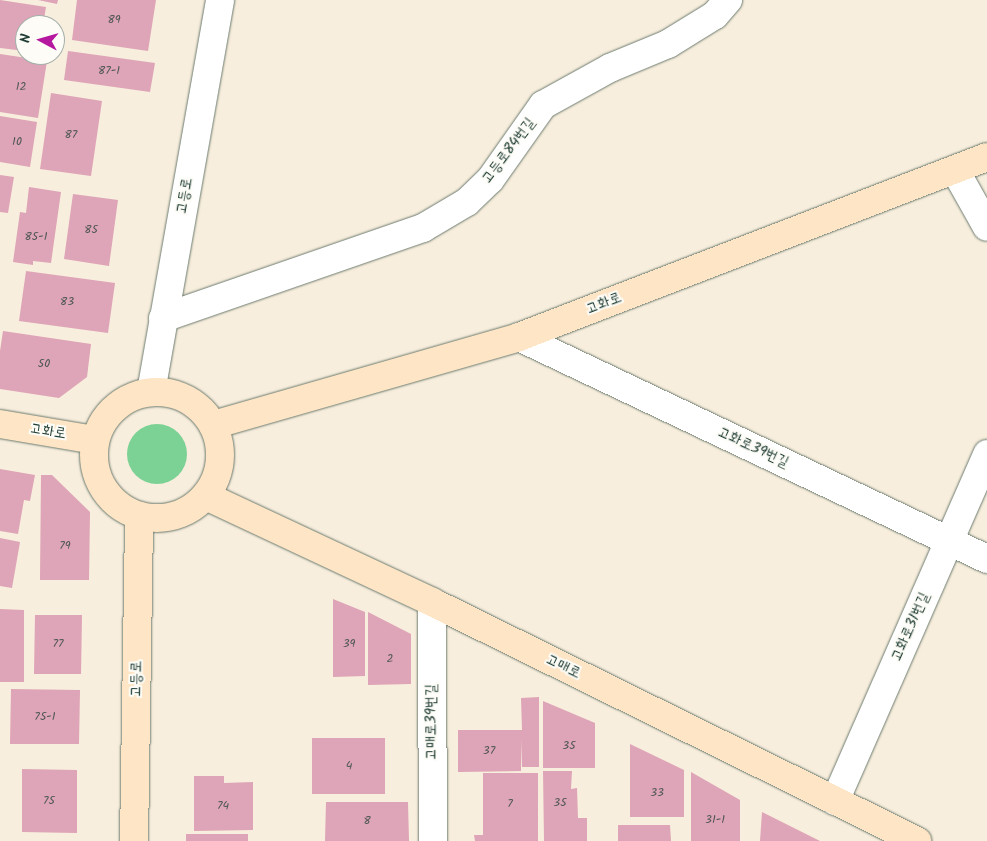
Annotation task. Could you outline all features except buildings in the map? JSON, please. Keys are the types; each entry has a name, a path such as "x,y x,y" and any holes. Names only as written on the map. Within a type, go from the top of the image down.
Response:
{"street":[{"name":"고등로","path":"151,392 220,0"},
{"name":"고등로84번길","path":"163,318 423,228 467,202 490,180 543,106 610,68 668,44 715,15 728,0"},
{"name":"고화로","path":"213,425 519,337 987,157"},
{"path":"956,170 987,227"},
{"name":"고화로39번길","path":"519,337 987,559"},
{"path":"151,392 176,394 198,406 213,425 221,449 218,474 206,496 187,512 163,519 139,516 117,504 101,485 94,461 96,440 109,415 128,399 151,392"},
{"name":"고화로","path":"0,424 96,440"},
{"name":"고화로31번길","path":"835,801 987,454"},
{"name":"고매로","path":"206,496 432,602 917,841"},
{"name":"고등로","path":"134,841 139,516"},
{"name":"고매로39번길","path":"432,602 433,841"}],"green space":[{"path":"157,424 174,429 182,437 187,454 182,471 174,479 157,484 140,479 132,471 127,454 132,437 140,429"}]}
